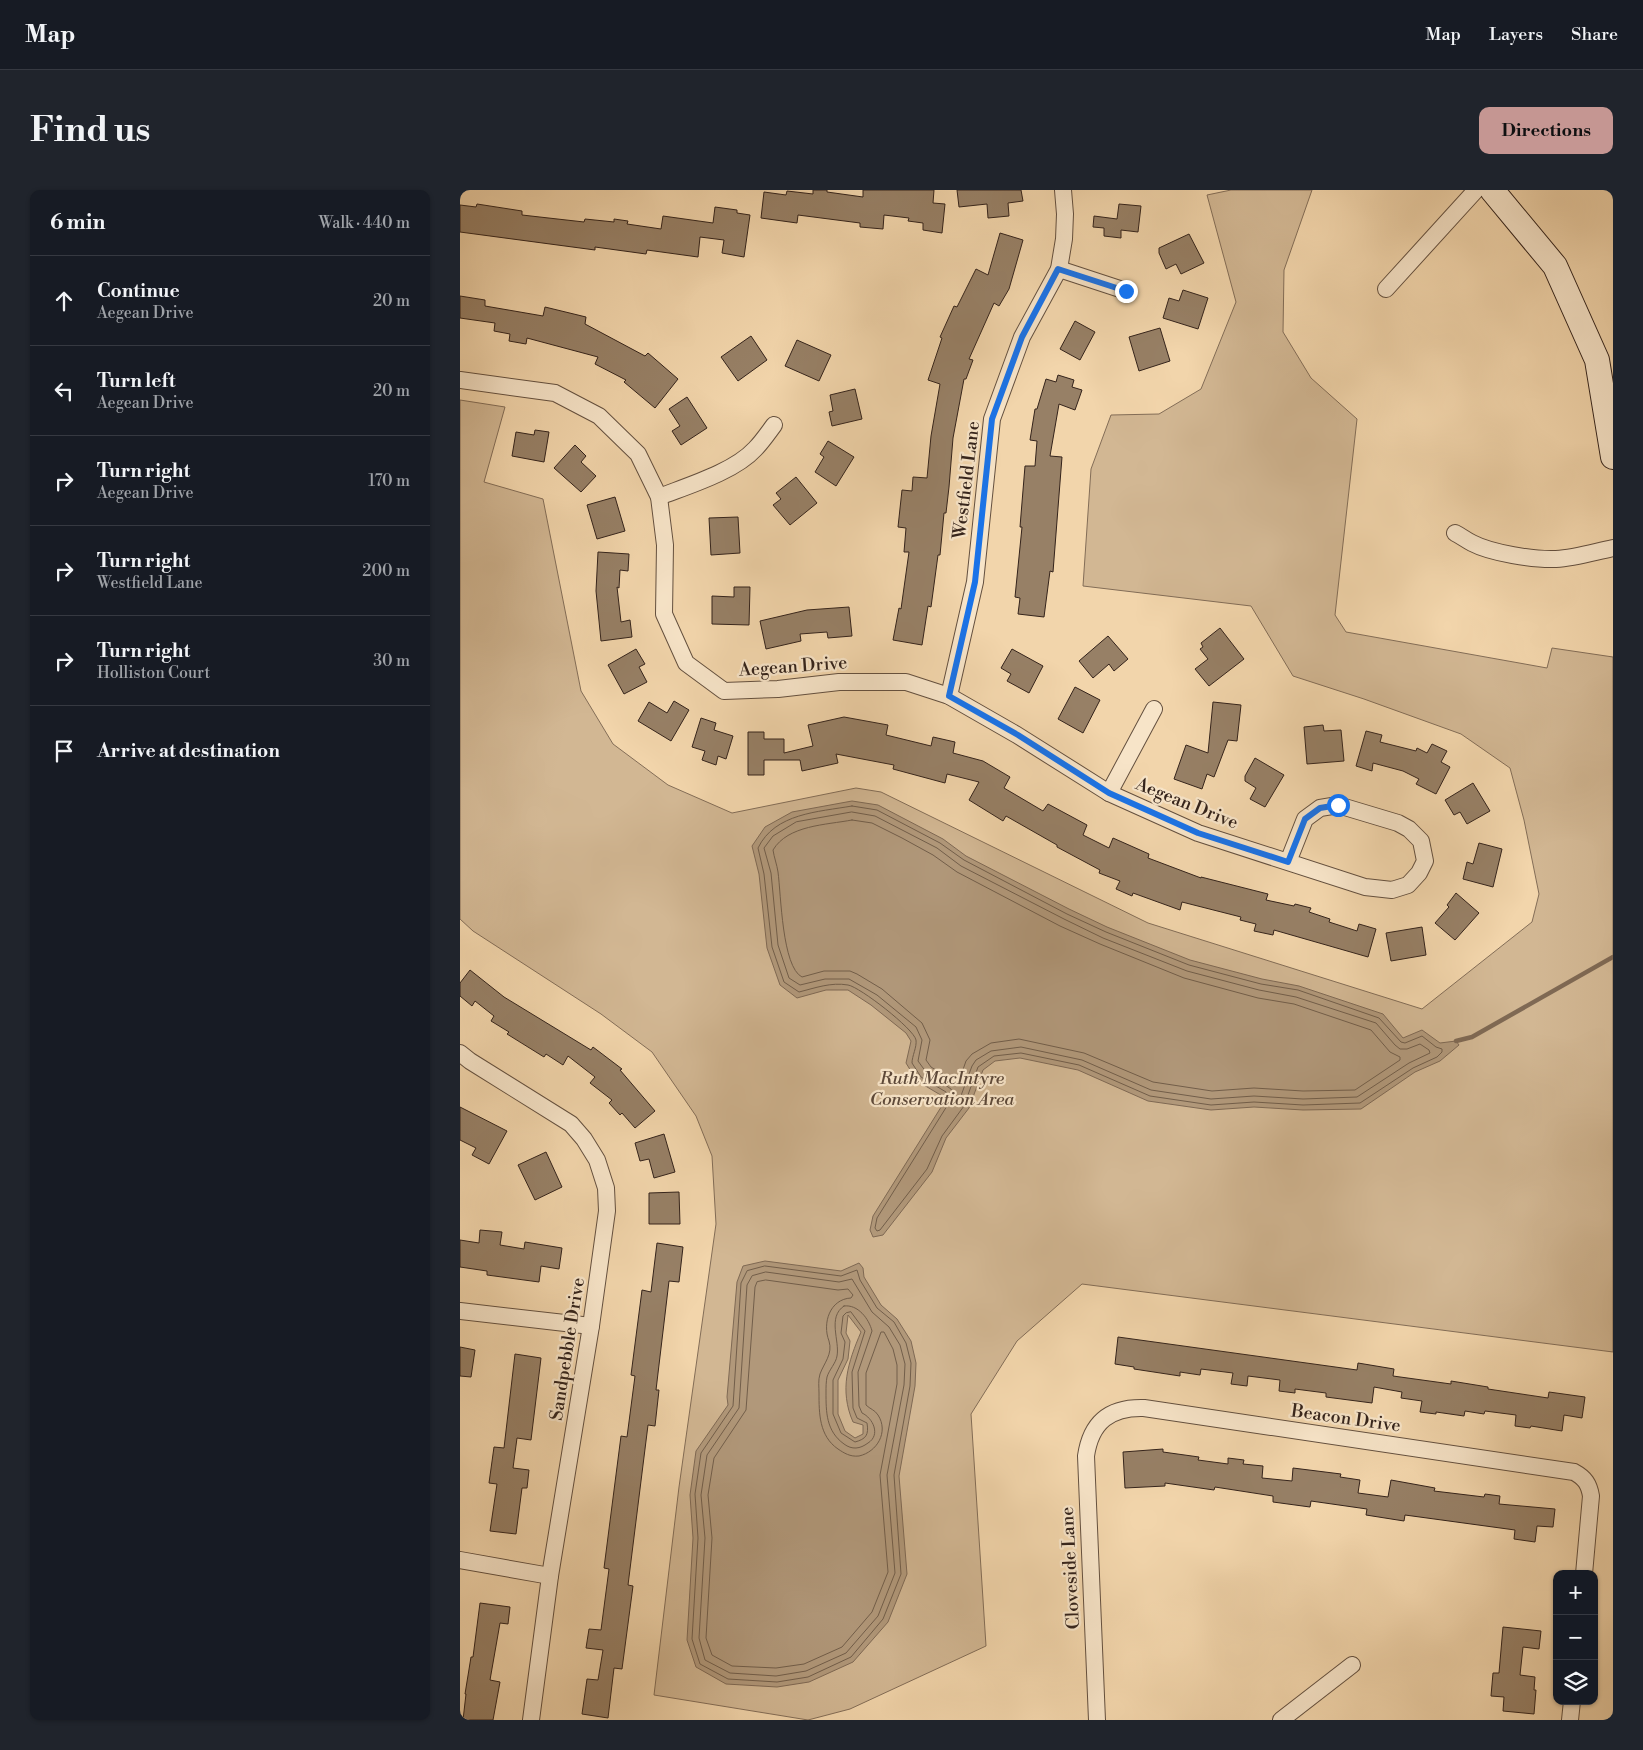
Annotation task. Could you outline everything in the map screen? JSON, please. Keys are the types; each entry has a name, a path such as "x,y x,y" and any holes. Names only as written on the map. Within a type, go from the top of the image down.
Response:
{"street":[{"name":"Westfield Lane","path":"949,696 975,582 992,419 1022,337 1058,269 1064,239 1065,214 1063,190"},
{"path":"1386,289 1476,190"},
{"path":"1492,190 1555,266 1596,360 1613,457"},
{"path":"1058,269 1126,291"},
{"name":"Aegean Drive","path":"460,380 555,393 599,416 638,454 658,497 665,545 664,614 686,663 724,691 778,689 839,682 906,682 949,696 1018,735 1109,793 1198,833 1365,887 1392,890 1408,885 1419,873 1425,861 1421,841 1409,829 1398,823 1338,805 1320,808 1305,819 1288,862"},
{"path":"658,497 713,476 738,462 754,450 774,425"},
{"path":"1455,533 1472,543 1490,549 1530,557 1554,559 1573,557 1613,548"},
{"path":"1109,793 1154,709"},
{"name":"Sandpebble Drive","path":"460,1053 571,1124 598,1160 606,1188 607,1211 591,1326 550,1576 531,1720"},
{"path":"460,1310 591,1326"},
{"name":"Beacon Drive","path":"1104,1419 1122,1409 1144,1408 1574,1472 1584,1477 1590,1487 1591,1496 1584,1570"},
{"name":"Cloveside Lane","path":"1097,1720 1086,1456 1089,1441 1094,1430 1104,1419"},
{"path":"460,1560 550,1576"},
{"path":"1281,1720 1352,1665"},
{"path":"1570,1720 1572,1705"}],"green space":[{"name":"Ruth MacIntyre Conservation Area","path":"1231,190 1312,190 1284,270 1283,332 1311,378 1357,419 1335,615 1346,632 1547,668 1552,648 1613,657 1613,1352 1082,1284 1017,1341 971,1414 986,1646 850,1709 808,1720 654,1695 679,1487 716,1224 712,1156 696,1116 652,1052 601,1014 473,931 460,919 460,400 505,407 484,482 543,499 581,691 613,744 668,785 732,813 856,788 881,792 1148,923 1422,1009 1532,922 1539,894 1524,820 1510,768 1461,734 1293,676 1251,606 1083,586 1091,469 1111,415 1159,414 1201,389 1236,302 1207,195"}],"water":[{"path":"852,801 878,805 943,839 966,856 1107,927 1190,960 1262,979 1299,986 1383,1014 1403,1038 1422,1030 1440,1043 1456,1041 1459,1045 1440,1061 1415,1072 1361,1109 1303,1110 1254,1107 1211,1110 1148,1101 1078,1070 1020,1058 995,1061 983,1070 969,1108 946,1138 932,1172 883,1235 873,1237 870,1230 873,1216 943,1104 944,1097 917,1081 906,1063 911,1041 906,1033 871,1005 848,990 826,990 797,998 780,985 767,948 759,874 752,846 765,827 792,812"},
{"path":"765,1261 841,1271 859,1263 863,1268 864,1277 881,1305 897,1319 911,1341 916,1363 915,1386 899,1476 907,1574 888,1622 853,1662 809,1682 777,1687 726,1684 696,1667 687,1640 693,1538 690,1495 696,1451 728,1405 727,1397 737,1282 743,1266","holes":["848,1315 861,1332 852,1354 846,1387 849,1410 853,1422 863,1425 863,1434 855,1438 845,1431 838,1414 838,1380 848,1359 850,1341 846,1333"]}],"building":[{"path":"813,190 827,190 827,192 863,197 863,190 934,190 933,203 945,204 942,233 923,230 923,223 908,221 909,218 884,215 883,229 860,227 860,223 798,215 797,223 761,218 764,192 786,195 787,191 813,194"},
{"path":"957,190 1021,190 1023,201 1008,203 1009,216 988,218 987,204 959,207"},
{"path":"477,204 522,211 522,215 584,222 585,219 614,222 614,219 628,221 627,224 661,229 663,216 713,223 715,207 737,210 737,213 750,215 744,257 722,253 724,240 700,237 698,257 647,250 646,254 595,247 595,250 460,232 460,205 476,207"},
{"path":"1119,204 1141,206 1138,232 1121,230 1121,238 1104,236 1104,228 1093,227 1094,216 1117,219"},
{"path":"1000,233 1023,240 1009,289 999,306 994,303 969,359 973,360 966,379 964,379 953,438 940,555 938,555 931,607 928,606 922,645 893,640 899,608 901,609 909,552 904,552 906,528 898,527 902,490 912,491 913,477 927,478 931,436 940,384 928,380 942,338 940,337 954,306 957,307 976,269 988,275"},
{"path":"1189,234 1204,263 1181,274 1176,264 1166,269 1159,253 1159,248"},
{"path":"1183,290 1208,298 1198,329 1163,318 1169,298 1179,301"},
{"path":"460,296 485,300 485,306 543,316 545,307 586,317 585,324 645,356 648,353 678,379 655,408 624,382 626,380 595,364 598,357 527,338 526,344 509,341 510,334 494,331 495,323 460,318"},
{"path":"1075,321 1095,332 1080,360 1060,349"},
{"path":"1160,328 1170,361 1139,371 1129,337"},
{"path":"751,336 767,360 738,381 721,357"},
{"path":"797,340 831,355 819,381 785,366"},
{"path":"1058,375 1074,380 1072,387 1082,390 1075,410 1059,404 1050,456 1062,457 1053,572 1050,571 1044,617 1018,614 1020,598 1015,597 1022,527 1020,527 1025,466 1035,466 1037,441 1030,440 1035,409 1037,409 1046,379 1056,382"},
{"path":"855,389 862,419 832,426 829,412 833,411 830,395"},
{"path":"687,397 707,428 681,445 672,431 680,426 669,409"},
{"path":"535,430 549,432 544,462 512,456 516,432 534,435"},
{"path":"828,441 854,457 836,486 815,472 824,457 820,454"},
{"path":"575,445 586,456 581,462 596,476 581,492 554,468"},
{"path":"796,477 817,503 790,525 773,505 781,499 776,493"},
{"path":"615,497 625,531 597,539 587,505"},
{"path":"738,517 740,553 711,555 709,518"},
{"path":"598,552 629,554 628,571 620,570 619,588 617,587 621,622 630,620 632,637 601,641 596,591"},
{"path":"734,587 750,587 749,625 712,624 712,596 734,597"},
{"path":"849,607 852,636 828,638 827,632 800,634 801,641 766,649 760,621 807,610"},
{"path":"1220,628 1244,659 1209,686 1195,669 1208,659 1200,649 1203,647 1201,643"},
{"path":"1108,636 1128,659 1114,671 1109,664 1093,678 1079,661"},
{"path":"636,649 645,664 639,667 647,682 624,694 608,665"},
{"path":"1012,649 1043,666 1029,693 1007,681 1011,674 1001,668"},
{"path":"1075,687 1100,700 1083,733 1058,719"},
{"path":"674,701 689,710 671,741 638,721 649,702 667,713"},
{"path":"1213,702 1241,705 1237,741 1228,740 1214,777 1207,774 1202,789 1174,779 1186,745 1208,753"},
{"path":"844,717 888,725 886,735 931,746 933,737 955,742 953,753 983,761 1010,777 1004,788 1043,811 1048,804 1087,825 1083,835 1109,848 1113,838 1149,854 1148,858 1201,878 1268,894 1266,900 1311,908 1309,912 1330,919 1329,922 1357,931 1359,924 1376,929 1368,957 1274,930 1273,935 1254,931 1256,924 1240,920 1241,917 1182,902 1180,910 1133,893 1132,896 1116,889 1120,881 1099,873 1100,870 1006,816 1003,821 969,800 979,782 947,774 945,783 893,769 894,765 836,754 838,763 802,771 800,760 764,760 764,775 748,775 748,732 764,732 764,739 784,739 784,753 813,746 808,725"},
{"path":"701,718 716,723 714,730 733,736 726,759 718,756 716,765 702,760 705,751 692,747"},
{"path":"1323,725 1324,731 1341,730 1344,761 1307,764 1304,727"},
{"path":"1366,731 1382,735 1380,742 1416,751 1417,748 1427,753 1432,744 1447,751 1441,762 1450,767 1436,794 1416,784 1419,779 1403,771 1373,763 1372,771 1356,766"},
{"path":"1255,758 1284,775 1265,807 1250,799 1256,788 1245,781 1245,776"},
{"path":"1473,783 1490,811 1467,824 1460,812 1454,815 1445,800"},
{"path":"1479,843 1502,849 1493,887 1463,879 1467,862 1473,864"},
{"path":"1456,893 1479,913 1455,940 1435,923 1449,907 1447,905"},
{"path":"1422,927 1426,955 1391,961 1386,933"},
{"path":"470,970 504,997 591,1050 593,1047 622,1069 620,1070 655,1111 635,1128 622,1113 620,1115 609,1103 612,1100 590,1083 595,1077 568,1056 563,1065 546,1054 544,1057 507,1034 509,1032 491,1021 494,1016 475,1001 472,1006 460,996 460,983"},
{"path":"460,1107 507,1131 489,1164 472,1155 476,1148 460,1140"},
{"path":"664,1134 675,1172 654,1178 649,1159 640,1161 635,1143"},
{"path":"546,1152 562,1187 535,1200 518,1165"},
{"path":"679,1192 680,1224 649,1224 649,1193"},
{"path":"480,1230 502,1232 500,1245 524,1249 525,1242 562,1248 559,1269 541,1266 539,1282 487,1275 487,1271 460,1267 460,1240 479,1243"},
{"path":"657,1243 683,1247 679,1282 669,1281 656,1390 659,1390 655,1426 648,1425 628,1585 633,1586 622,1669 614,1668 608,1718 582,1714 587,1679 598,1680 603,1650 586,1648 589,1629 601,1630 609,1569 604,1568 621,1436 627,1437 635,1376 631,1375 642,1290 651,1292"},
{"path":"1118,1337 1357,1370 1358,1363 1394,1369 1393,1376 1451,1384 1451,1381 1548,1398 1549,1392 1585,1397 1582,1418 1564,1415 1562,1431 1531,1426 1530,1428 1515,1426 1516,1415 1485,1411 1484,1414 1465,1411 1464,1416 1420,1412 1422,1401 1401,1398 1402,1392 1374,1387 1372,1403 1326,1397 1326,1393 1295,1389 1295,1393 1279,1391 1280,1380 1248,1376 1247,1386 1231,1384 1233,1373 1201,1369 1200,1375 1180,1372 1180,1376 1134,1369 1134,1367 1115,1364"},
{"path":"460,1347 475,1350 471,1377 460,1376"},
{"path":"515,1354 541,1358 531,1440 517,1438 513,1468 529,1470 527,1488 522,1488 516,1534 490,1531 497,1484 489,1483 494,1447 504,1448"},
{"path":"1163,1449 1163,1452 1199,1457 1198,1460 1228,1464 1228,1458 1244,1460 1243,1464 1263,1466 1262,1478 1292,1481 1293,1468 1341,1474 1340,1477 1360,1480 1358,1493 1388,1497 1391,1480 1435,1488 1434,1491 1484,1497 1485,1494 1500,1496 1499,1504 1555,1509 1553,1527 1537,1526 1535,1542 1514,1539 1515,1530 1405,1515 1404,1521 1366,1515 1367,1509 1311,1501 1310,1507 1273,1502 1273,1496 1215,1487 1214,1490 1165,1483 1165,1486 1125,1488 1123,1452"},
{"path":"480,1603 510,1607 508,1624 500,1623 490,1680 500,1682 493,1720 463,1720 465,1694 471,1657 473,1657"},
{"path":"1503,1627 1541,1631 1539,1649 1523,1647 1520,1675 1535,1677 1534,1714 1503,1711 1504,1697 1491,1696 1493,1673 1499,1673"}],"waterway":[{"path":"1456,1041 1472,1037 1613,957"}],"route":[{"path":"1126,291 1058,269 1022,337 992,419 975,582 949,696 1018,735 1109,793 1198,833 1288,862 1305,819 1320,808 1338,805"}]}
